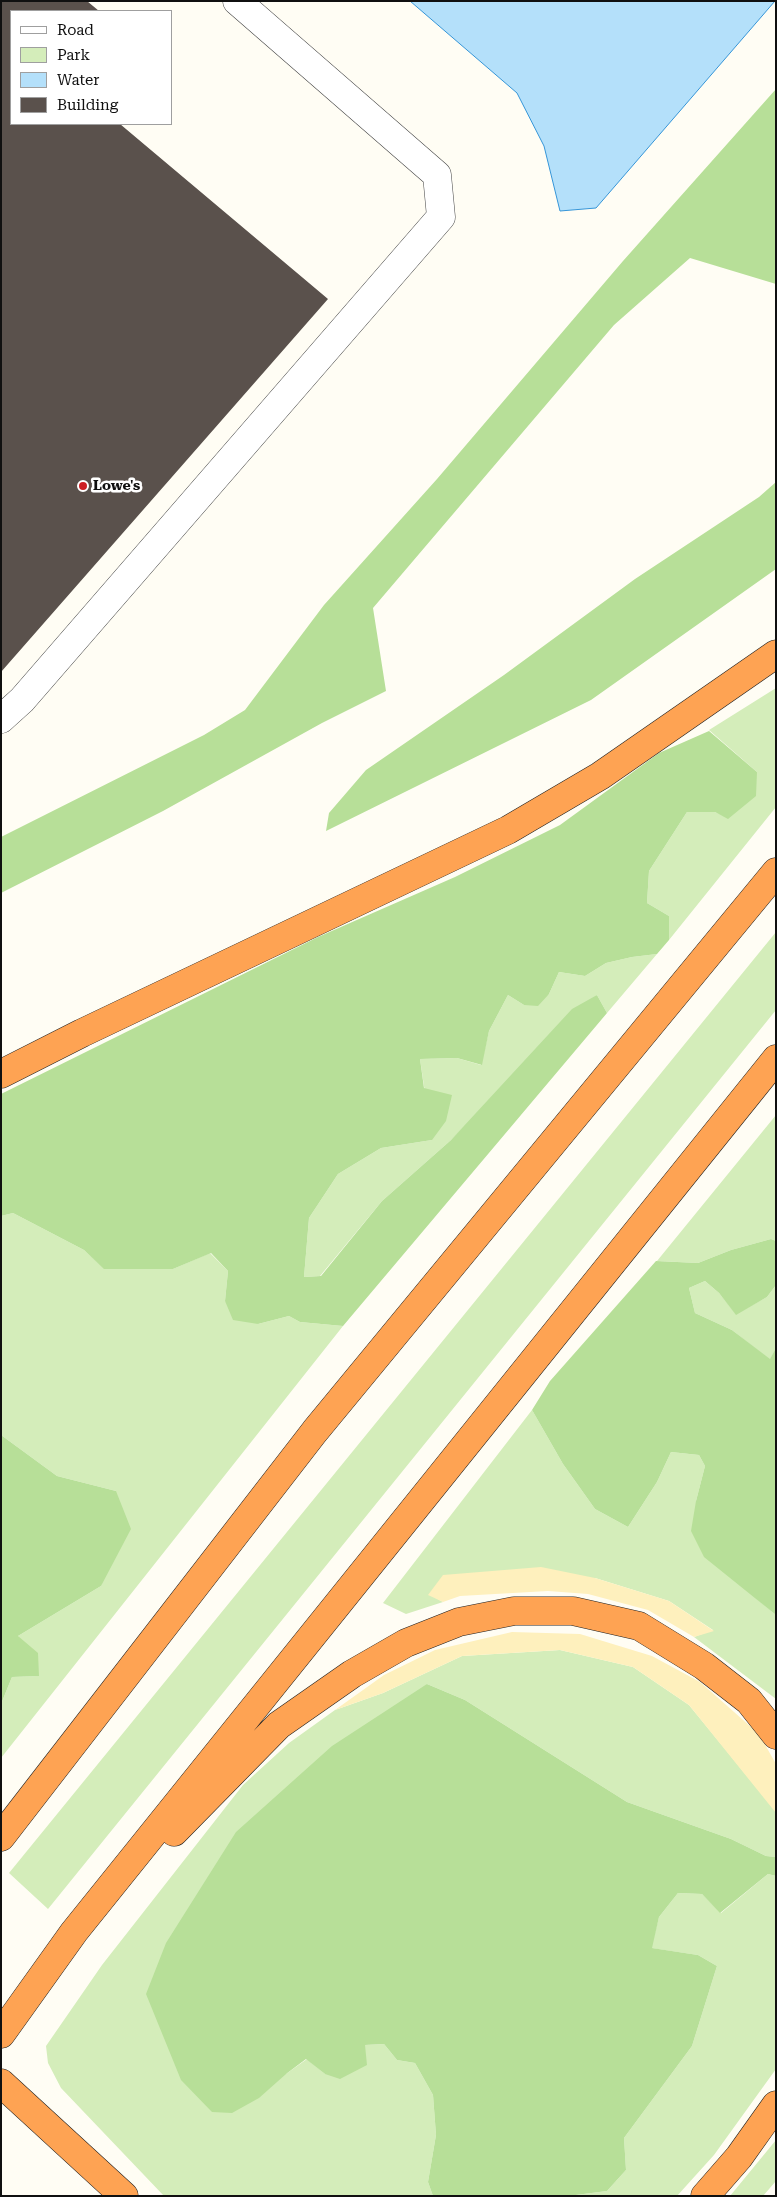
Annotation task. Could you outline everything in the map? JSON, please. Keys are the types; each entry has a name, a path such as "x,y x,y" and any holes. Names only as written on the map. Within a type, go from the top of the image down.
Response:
{"highway":[{"path":"1,1074 82,1032 508,830 600,776 776,654"},
{"path":"1,1837 315,1431 776,872"},
{"path":"1,2034 74,1932 776,1059"},
{"path":"74,1932 280,1724 352,1674 406,1643 459,1622 514,1611 574,1611 639,1626 712,1671 749,1701 776,1735"},
{"path":"1,2083 124,2196"},
{"path":"706,2196 739,2157 776,2104"}],"lane":[{"path":"2,715 22,700 440,217 437,176 237,1"}],"green space":[{"path":"776,89 776,284 690,258 614,325 373,608 386,691 322,723 163,811 1,893 1,837 204,735 245,710 324,605 437,479 623,261"},
{"path":"776,482 776,569 591,700 326,831 329,813 366,770 504,675 635,579 759,497"},
{"path":"776,688 776,807 669,940 669,916 647,903 649,871 687,812 715,812 728,818 757,772 709,730"},
{"path":"709,731 757,772 756,796 728,819 715,812 687,812 649,871 647,903 669,916 669,940 657,954 606,963 585,976 559,972 549,994 538,1006 524,1005 508,995 489,1031 482,1065 457,1058 420,1059 424,1088 452,1095 446,1121 432,1140 381,1148 338,1174 309,1218 304,1277 321,1276 382,1201 451,1140 572,1009 597,995 607,1013 343,1326 300,1322 289,1316 258,1324 233,1320 225,1301 228,1271 211,1253 173,1269 104,1269 84,1250 13,1213 1,1216 1,1094 318,937 455,877 560,825 659,753"},
{"path":"776,932 776,1010 48,1909 9,1873"},
{"path":"657,954 607,1013 597,995 451,1140 382,1201 320,1276 304,1277 309,1218 338,1174 381,1148 432,1140 420,1059 457,1058 481,1065 489,1031 508,995 524,1005 549,994 559,972 585,976 606,963"},
{"path":"776,1115 776,1241 771,1239 731,1250 698,1263 657,1261"},
{"path":"13,1213 84,1250 105,1269 173,1269 210,1253 228,1271 225,1301 258,1324 289,1316 300,1322 343,1326 1,1758 1,1704 12,1677 38,1676 18,1636 101,1586 116,1491 57,1476 1,1435 1,1216"},
{"path":"771,1239 776,1241 776,1285 767,1297 736,1315 719,1293 705,1281 689,1288 695,1313 732,1330 770,1359 776,1348 776,1615 704,1557 691,1531 705,1466 699,1455 671,1452 657,1482 628,1527 595,1509 563,1464 532,1410 550,1381 656,1261 698,1263 731,1250"},
{"path":"705,1281 719,1293 736,1314 767,1297 776,1285 776,1348 770,1360 732,1330 695,1313 689,1288"},
{"path":"532,1410 563,1464 595,1509 628,1527 657,1482 671,1452 699,1455 705,1466 696,1501 757,1599 776,1615 776,1699 694,1637 713,1630 669,1601 595,1578 429,1594 443,1602 406,1614 383,1603"},
{"path":"1,1435 57,1476 116,1491 131,1529 101,1586 18,1636 38,1653 39,1676 12,1677 1,1704"},
{"path":"560,1650 633,1667 689,1705 775,1810 776,1857 766,1856 731,1839 627,1802 465,1700 427,1684 286,2074 307,2059 325,2074 365,2045 384,2044 397,2060 415,2063 433,2095 436,2135 428,2182 433,2196 164,2196 61,2088 48,2063 46,2046 102,1965 243,1785 289,1743 335,1710 383,1693 462,1656"},
{"path":"427,1684 465,1700 627,1802 731,1839 766,1856 776,1857 776,1876 768,1874 720,1913 702,1894 678,1893 659,1917 652,1948 698,1955 717,1966 692,2046 624,2138 626,2170 607,2191 568,2196 433,2196 428,2182 436,2135 433,2095 415,2063 397,2060 384,2044 365,2045 367,2065 340,2079 325,2074 306,2059 259,2098 232,2113 212,2112 181,2080 146,1994 166,1943 236,1832 332,1746"},
{"path":"768,1874 776,1876 776,2069 714,2155 677,2196 568,2196 607,2191 626,2170 624,2138 692,2046 717,1966 698,1955 651,1948 659,1917 678,1893 702,1894 721,1913"},
{"path":"776,2140 776,2181 763,2196 730,2196"}],"sand":[{"path":"541,1567 595,1578 669,1601 714,1631 694,1637 648,1610 588,1594 548,1591 460,1596 443,1602 428,1595 443,1575"},
{"path":"512,1632 580,1634 652,1656 700,1682 759,1734 776,1764 776,1813 689,1705 633,1667 560,1650 462,1656 383,1693 335,1710 384,1675 435,1650"}],"water":[{"path":"410,1 775,1 596,208 560,211 544,146 517,93"}],"building":[{"name":"Lowe's","path":"1,1 87,1 98,10 10,10 10,125 121,125 328,299 1,672"}],"place":[{"name":"Lowe's","path":"83,486"}]}
